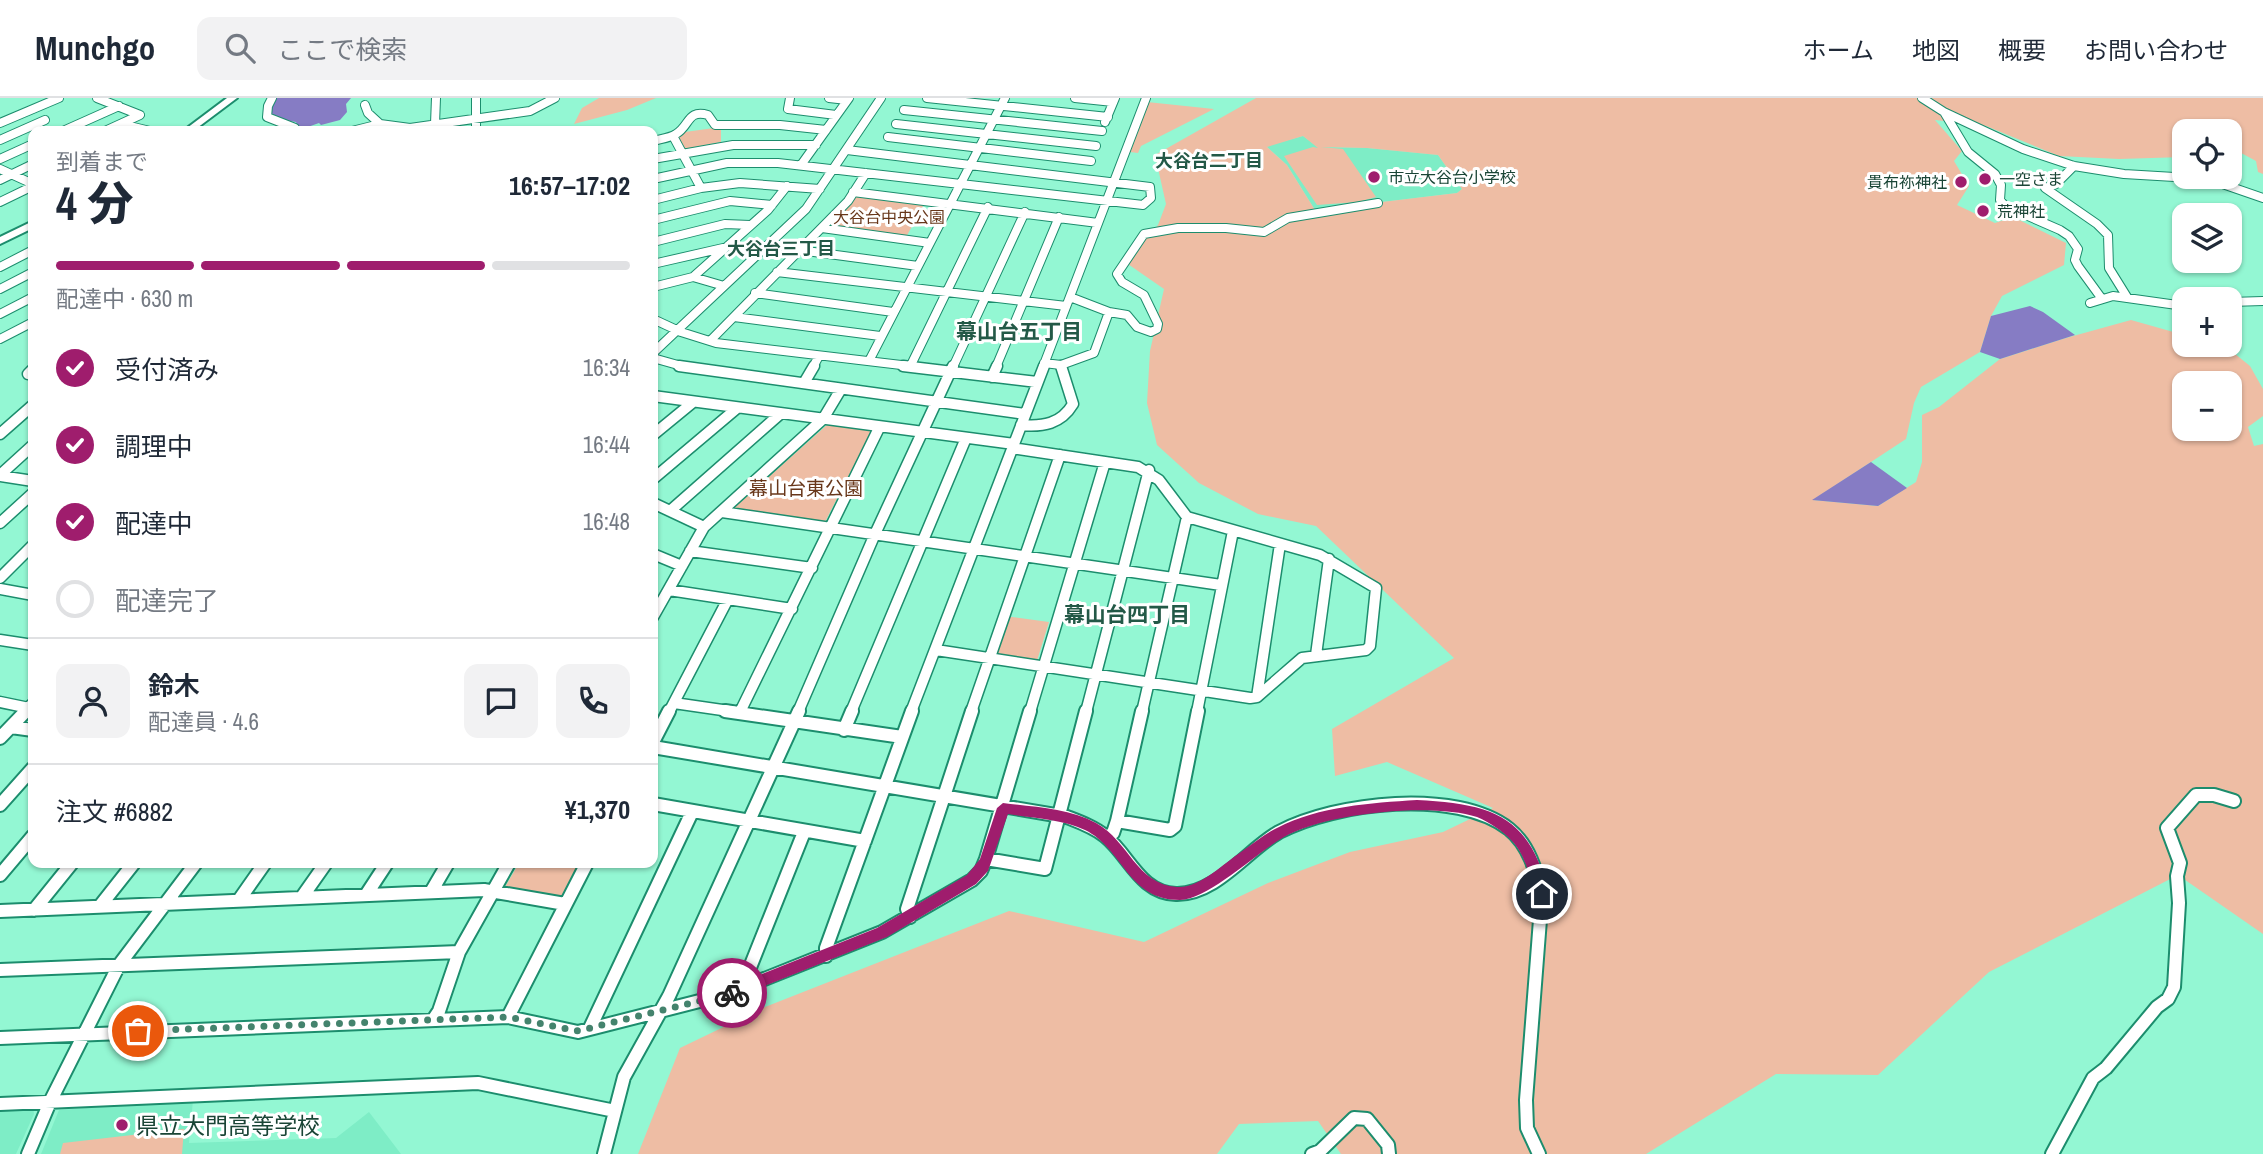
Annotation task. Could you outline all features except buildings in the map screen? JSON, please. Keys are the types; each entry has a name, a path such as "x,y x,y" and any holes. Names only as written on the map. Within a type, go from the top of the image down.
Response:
{"main road":[{"path":"194,126 233,98"},
{"path":"0,241 28,228"}],"street":[{"path":"0,123 60,98"},
{"path":"97,98 140,115 116,126"},
{"path":"272,98 265,109 265,115 270,121 288,126"},
{"path":"435,124 436,98"},
{"path":"476,126 476,99 486,98"},
{"path":"422,126 530,111 555,98"},
{"path":"790,98 788,109 836,115"},
{"path":"829,98 848,99"},
{"path":"658,347 806,209 881,98"},
{"path":"927,98 1003,101 1108,117"},
{"path":"1075,98 1114,100 1083,176"},
{"path":"826,956 826,948 902,737 1146,98"},
{"path":"1922,98 1944,112 2023,149 2074,166 2124,174 2208,179 2263,198"},
{"path":"801,165 848,99"},
{"path":"869,361 1003,101"},
{"path":"365,105 368,113 380,124"},
{"path":"75,126 119,106"},
{"path":"878,153 906,107 1102,131"},
{"path":"26,112 55,126"},
{"path":"658,140 681,131 686,118 698,112 708,115 712,124 780,125 826,130"},
{"path":"1944,112 1968,152 2000,180 2000,200 2005,206 2060,230 2076,244 2078,254 2075,260 2102,299"},
{"path":"32,126 45,120"},
{"path":"121,124 128,126"},
{"path":"896,124 1096,146"},
{"path":"724,125 726,144"},
{"path":"372,126 395,126"},
{"path":"0,140 28,128"},
{"path":"673,136 701,188"},
{"path":"888,137 1091,161"},
{"path":"658,158 726,144 767,142 816,145"},
{"path":"0,159 28,146"},
{"path":"658,178 691,170 757,162 1143,205 1151,198 1150,187 1115,181 847,150"},
{"path":"0,180 28,166"},
{"path":"2074,166 2056,184 2045,188 2097,224 2108,236 2108,265 2127,297"},
{"path":"0,169 28,182"},
{"path":"710,341 822,228 866,173"},
{"path":"658,199 701,188 740,183 820,189"},
{"path":"658,286 693,277 772,205 788,186"},
{"path":"0,202 28,188"},
{"path":"853,192 1098,223"},
{"path":"658,219 730,201 772,205"},
{"path":"777,272 984,297 1068,302 1127,315 1137,327 1147,332 1158,327 1144,295 1138,294 1117,276 1141,236 1178,228 1226,228 1264,232 1288,218 1378,202"},
{"path":"910,367 988,208"},
{"path":"604,1154 624,1077 662,1011 794,722 875,534 1025,212"},
{"path":"992,377 1059,217"},
{"path":"658,241 725,224 750,225"},
{"path":"822,228 930,243"},
{"path":"770,243 799,250 918,266"},
{"path":"658,263 723,248"},
{"path":"0,267 28,253"},
{"path":"0,289 28,275"},
{"path":"693,277 724,286"},
{"path":"755,293 893,312"},
{"path":"2090,303 2127,297 2172,306"},
{"path":"0,314 28,300"},
{"path":"2242,302 2263,301"},
{"path":"1044,363 1061,365 1094,353 1109,312"},
{"path":"734,317 880,336"},
{"path":"658,321 710,341 1037,383"},
{"path":"0,339 28,325"},
{"path":"804,383 819,356"},
{"path":"658,359 690,369 1025,414"},
{"path":"1021,425 1041,427 1069,414 1073,404 1061,365"},
{"path":"658,605 704,527 823,419 841,388"},
{"path":"658,397 966,438 1132,465 1149,470 1172,495 1180,513 1187,517 1329,559 1376,587 1370,646 1366,650 1297,661 1257,697 936,650"},
{"path":"658,431 692,403"},
{"path":"0,434 28,409"},
{"path":"658,475 736,409"},
{"path":"670,511 780,414"},
{"path":"740,713 879,428"},
{"path":"844,730 966,438"},
{"path":"0,475 28,450"},
{"path":"910,917 907,909 943,798 1060,455"},
{"path":"0,1038 508,1017 578,1031 741,990 882,932 978,875 986,859 1105,462"},
{"path":"986,859 1045,869 1149,470"},
{"path":"0,475 28,480"},
{"path":"0,523 28,498"},
{"path":"658,505 704,527"},
{"path":"722,512 974,551 1221,585"},
{"path":"1107,837 1112,833 1117,821 1187,517"},
{"path":"1117,821 1170,830 1175,826 1233,531"},
{"path":"1257,697 1280,544"},
{"path":"0,578 28,550"},
{"path":"690,551 812,568"},
{"path":"658,556 682,566"},
{"path":"1316,656 1329,559"},
{"path":"0,589 28,594"},
{"path":"669,590 792,609"},
{"path":"658,735 728,599"},
{"path":"0,640 28,644"},
{"path":"0,702 28,705"},
{"path":"674,703 902,737"},
{"path":"0,738 28,708"},
{"path":"11,727 28,729"},
{"path":"658,746 1057,816 1091,827 1107,837 1141,880 1154,888 1178,894 1190,892 1213,880 1279,832 1334,814 1417,805 1477,811 1507,828 1527,849 1535,864 1542,894 1526,1100 1527,1128 1539,1154"},
{"path":"0,805 28,774"},
{"path":"2052,1154 2093,1078 2106,1068 2157,1007 2168,999 2174,987 2179,903 2177,876 2180,863 2167,828 2196,795 2214,795 2234,801"},
{"path":"658,805 864,841"},
{"path":"590,1028 692,812"},
{"path":"741,990 804,831"},
{"path":"0,875 28,842"},
{"path":"34,910 68,868"},
{"path":"100,906 130,868"},
{"path":"28,1154 50,1102 119,965 193,868"},
{"path":"239,900 261,868"},
{"path":"302,897 322,868"},
{"path":"366,895 384,868"},
{"path":"431,892 445,868"},
{"path":"433,1020 439,1012 458,952 506,868"},
{"path":"508,1017 584,868"},
{"path":"0,911 166,902 493,891 565,904"},
{"path":"0,970 458,952"},
{"path":"0,1104 478,1083 615,1111"},
{"path":"1312,1154 1320,1151 1354,1118 1367,1119 1388,1145 1389,1154"}],"shaded area":[{"path":"275,98 351,98 346,104 347,112 340,120 321,125 298,126 296,122 270,118 269,108"},
{"name":"市立大谷台小学校","path":"1303,136 1318,147 1367,148 1438,155 1462,189 1457,193 1315,210 1287,165 1266,146"},
{"path":"2030,306 2075,335 2000,359 1980,352 1991,316"},
{"path":"1871,462 1907,488 1878,506 1812,500"},
{"name":"県立大門高等学校","path":"193,1100 189,1143 336,1138 369,1112 401,1154 41,1154 59,1110"},
{"path":"33,1106 34,1114 16,1154 0,1154 0,1108"}],"green space":[{"path":"599,98 656,98 627,110 574,124 582,108"},
{"path":"1256,98 2263,98 2263,174 2258,172 2256,161 2242,153 2242,119 2172,119 2172,157 2119,159 2059,156 1986,126 1935,120 1962,151 1954,161 1969,186 1957,205 1995,223 2013,217 2066,243 2064,265 2002,296 1991,316 1980,352 1921,387 1914,403 1906,439 1813,500 1878,506 1916,482 1922,462 1922,415 1939,407 2000,359 2066,338 2131,320 2172,332 2172,357 2239,357 2250,366 2263,389 2263,416 2248,427 2254,446 2263,444 2263,934 2178,875 1989,972 1878,1075 1776,1074 1646,1154 1341,1154 1318,1121 1239,1124 1217,1154 638,1154 680,1048 765,1007 1009,911 1144,942 1268,883 1350,852 1443,832 1493,808 1387,762 1335,776 1332,729 1454,658 1316,526 1258,514 1199,483 1157,445 1147,403 1150,351 1164,289 1125,262 1158,225 1166,204 1155,155","holes":["1303,136 1318,148 1313,147 1284,156 1317,205 1358,202 1376,197 1343,149 1321,147 1367,148 1438,155 1462,189 1457,193 1315,210 1287,165 1267,147"]},
{"path":"1147,102 1214,109 1141,146 1138,153 1130,152"},
{"path":"721,129 721,142 684,149 678,137 685,132"},
{"name":"大谷台中央公園","path":"854,193 926,201 905,239 823,228"},
{"name":"幕山台東公園","path":"828,424 872,430 824,524 733,509"},
{"path":"1004,616 1049,622 1036,664 989,658"},
{"path":"516,868 577,868 562,896 505,887"},
{"path":"184,1129 182,1154 60,1154 63,1143"}],"way so far":[{"path":"138,1031 508,1017 578,1031 732,993"}],"place":[{"name":"市立大谷台小学校","path":"1374,177"},
{"name":"一空さま","path":"1985,179"},
{"name":"貴布祢神社","path":"1961,182"},
{"name":"荒神社","path":"1983,211"},
{"name":"県立大門高等学校","path":"122,1125"}],"district":[{"name":"大谷台二丁目","path":"1209,160"},
{"name":"大谷台三丁目","path":"781,248"},
{"name":"幕山台五丁目","path":"1019,331"},
{"name":"幕山台四丁目","path":"1127,614"}],"route":[{"path":"732,993 882,932 972,880 981,871 1003,808 1068,817 1091,827 1107,837 1141,880 1154,888 1178,894 1190,892 1213,880 1279,832 1334,814 1417,805 1477,811 1507,828 1527,849 1535,864 1542,894"}]}
